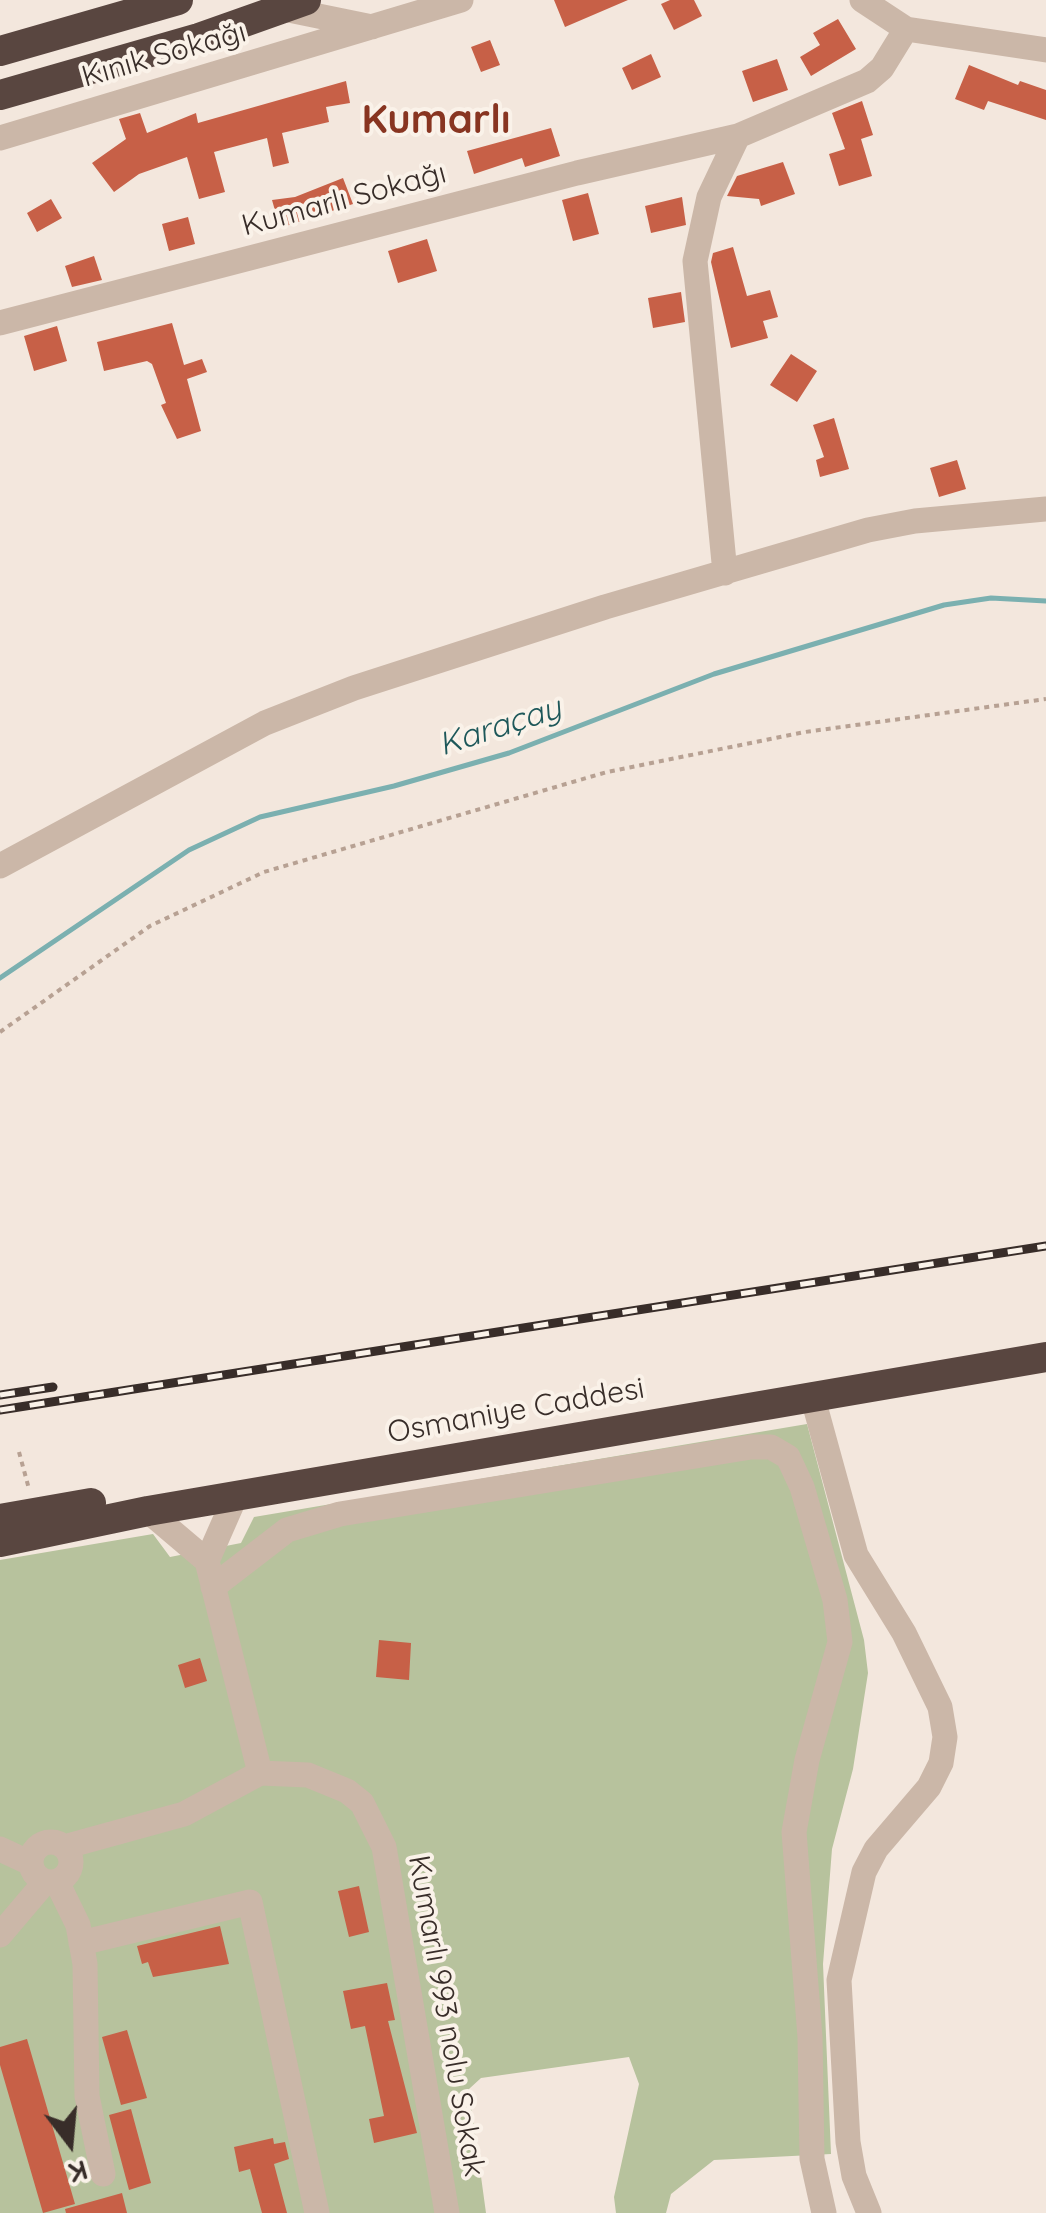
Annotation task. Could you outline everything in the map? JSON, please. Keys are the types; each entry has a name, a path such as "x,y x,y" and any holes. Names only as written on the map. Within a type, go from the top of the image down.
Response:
{"highway":[{"path":"0,51 178,0"},
{"path":"0,94 200,38 295,4"},
{"path":"7,1506 1046,1344"},
{"name":"Osmaniye Caddesi","path":"0,1542 236,1495 1046,1356"}],"street":[{"name":"Kınık Sokağı","path":"0,138 461,0"},
{"path":"862,0 906,28 1046,50"},
{"path":"295,4 377,28"},
{"name":"Kumarlı Sokağı","path":"0,322 576,173 738,136 867,81 889,59 906,28"},
{"path":"725,572 695,260 710,197 738,136"},
{"path":"0,866 265,723 354,688 725,572 915,521 1046,509"},
{"path":"812,1395 856,1555 904,1633 940,1706 946,1736 941,1763 929,1787 876,1849 864,1872 839,1980 848,2142 854,2176 869,2213"},
{"path":"213,1588 288,1530 340,1514 751,1447 771,1447 788,1458 802,1488 825,1565 840,1642 807,1760 794,1832 810,2037 812,2159 824,2213"},
{"path":"103,2174 87,2096 81,1943 34,1851 44,1843 64,1847 184,1814 260,1773 207,1560 236,1495"},
{"path":"148,1511 207,1560"},
{"name":"Kumarlı 993 nolu Sokak","path":"260,1773 286,1772 330,1781 362,1803 373,1820 391,1872 447,2213"},
{"path":"0,1849 44,1876"},
{"path":"0,1934 44,1876"},
{"path":"81,1943 250,1902 317,2213"}],"path":[{"path":"0,1032 150,926 264,872 607,772 805,732 1046,699"},
{"path":"7,1506 29,1490 19,1452"}],"green space":[{"path":"807,1424 864,1640 868,1673 853,1769 832,1849 823,1964 831,2154 714,2160 671,2194 666,2213 616,2213 614,2197 639,2084 629,2057 481,2078 469,2089 486,2213 0,2213 0,1560 153,1534 170,1557 241,1543 254,1517"}],"building":[{"path":"554,0 628,0 565,27"},
{"path":"694,0 702,16 674,30 661,4"},
{"path":"838,19 856,49 811,76 800,57 820,45 813,33"},
{"path":"490,40 500,65 481,72 471,47"},
{"path":"651,54 661,77 632,90 622,68"},
{"path":"777,59 788,90 753,102 742,71"},
{"path":"969,65 1018,85 1020,81 1046,90 1046,120 988,101 984,110 955,99"},
{"path":"346,81 350,103 326,107 329,122 282,133 289,163 273,167 267,138 214,152 225,192 199,199 187,157 139,174 114,192 92,163 126,139 119,119 140,113 147,133 196,113 198,123"},
{"path":"862,101 873,135 861,139 872,176 839,186 829,154 845,149 832,113"},
{"path":"551,128 560,156 525,167 522,158 474,174 467,151"},
{"path":"783,162 795,194 761,206 759,199 727,196 737,176"},
{"path":"343,178 353,204 280,228 272,200 295,197"},
{"path":"588,193 599,234 573,241 562,200"},
{"path":"682,197 686,225 651,233 645,206"},
{"path":"51,199 62,218 37,232 27,213"},
{"path":"188,217 195,244 169,251 162,224"},
{"path":"427,239 437,271 398,283 388,251"},
{"path":"733,247 747,296 770,290 778,317 763,321 768,338 731,348 711,262 713,253"},
{"path":"94,256 102,280 72,287 65,266"},
{"path":"681,292 685,322 653,328 648,298"},
{"path":"172,323 184,365 202,359 207,372 187,379 201,431 177,439 161,405 166,403 152,364 147,361 104,371 97,342"},
{"path":"57,326 67,361 34,371 24,336"},
{"path":"791,354 817,371 797,402 770,385"},
{"path":"834,418 849,469 820,477 816,460 824,457 813,425"},
{"path":"957,460 966,489 939,497 930,468"},
{"path":"379,1640 411,1643 409,1680 376,1677"},
{"path":"200,1658 207,1681 185,1688 178,1665"},
{"path":"359,1886 369,1932 349,1937 338,1891"},
{"path":"220,1926 229,1964 153,1977 148,1962 142,1964 137,1946"},
{"path":"387,1983 395,2020 388,2021 417,2133 374,2143 369,2119 384,2116 365,2026 351,2029 343,1991"},
{"path":"127,2030 147,2098 121,2105 102,2037"},
{"path":"27,2039 75,2204 43,2213 0,2065 0,2047"},
{"path":"131,2109 151,2183 129,2190 109,2115"},
{"path":"273,2138 274,2144 285,2142 289,2159 274,2164 287,2213 262,2213 250,2169 239,2172 234,2147"},
{"path":"122,2193 127,2213 66,2213 65,2209"}],"waterway":[{"name":"Karaçay","path":"0,978 189,850 260,817 394,786 509,753 714,674 944,605 991,598 1046,601"}],"railway":[{"path":"0,1410 1046,1246"},
{"path":"0,1395 53,1387"}],"district":[{"name":"Kumarlı","path":"436,121"}]}
